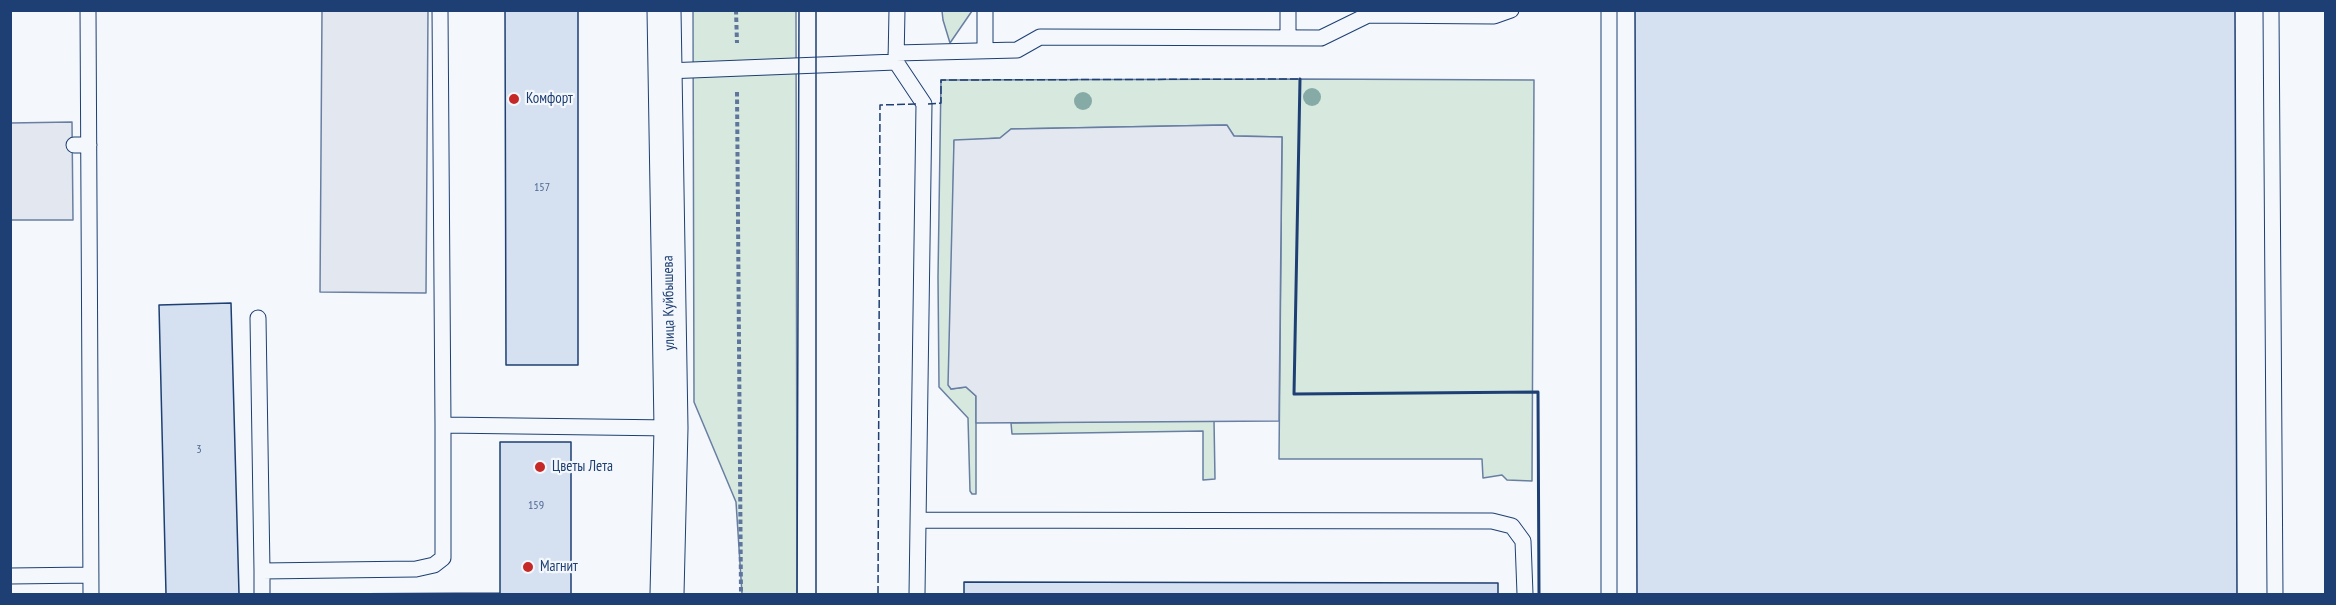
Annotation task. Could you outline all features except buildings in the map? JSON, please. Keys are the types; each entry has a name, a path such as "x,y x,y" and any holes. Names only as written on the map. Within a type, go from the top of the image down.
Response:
{"main road":[{"name":"улица Куйбышева","path":"664,10 671,428 667,594"}],"lane":[{"path":"88,10 81,145 91,594"},
{"path":"262,571 416,569 434,566 443,558 440,10"},
{"path":"897,10 896,58 924,104 917,594"},
{"path":"985,10 985,51"},
{"path":"1287,38 1288,10"},
{"path":"666,71 1017,50 1040,37 1321,38 1368,13 1494,16 1511,10"},
{"path":"1609,10 1609,594"},
{"path":"2271,10 2275,594"},
{"path":"258,318 262,594"},
{"path":"443,425 671,428"},
{"path":"918,520 1492,521 1512,526 1522,541 1525,594"},
{"path":"10,576 91,575"}],"path":[{"path":"736,10 741,594"}],"shaded area":[{"path":"322,11 428,11 426,293 320,292"},
{"path":"693,11 796,11 797,594 742,594 736,502 694,402"},
{"path":"942,11 972,11 950,43 943,20"},
{"path":"941,80 1534,80 1532,481 1507,480 1502,475 1483,478 1482,459 1279,459 1282,137 1234,136 1226,125 1011,129 1000,138 954,141 951,389 966,387 976,396 976,494 972,494 970,491 968,418 939,387"},
{"path":"72,122 73,220 11,220 10,123"},
{"path":"1227,125 1234,136 1282,137 1279,421 976,423 976,396 966,387 951,389 948,385 954,140 1000,138 1011,129"},
{"path":"1214,420 1215,479 1203,480 1203,431 1012,434 1011,423"}],"tram line":[{"path":"797,594 799,10"},
{"path":"816,10 816,594"}],"fence":[{"path":"928,104 941,103 941,80 1300,79"},
{"path":"878,594 880,105 919,104"}],"wall":[{"path":"1300,79 1294,394 1538,392 1539,594"}],"place":[{"name":"Комфорт","path":"514,99"},
{"name":"Цветы Лета","path":"540,467"},
{"name":"Магнит","path":"528,567"}]}
